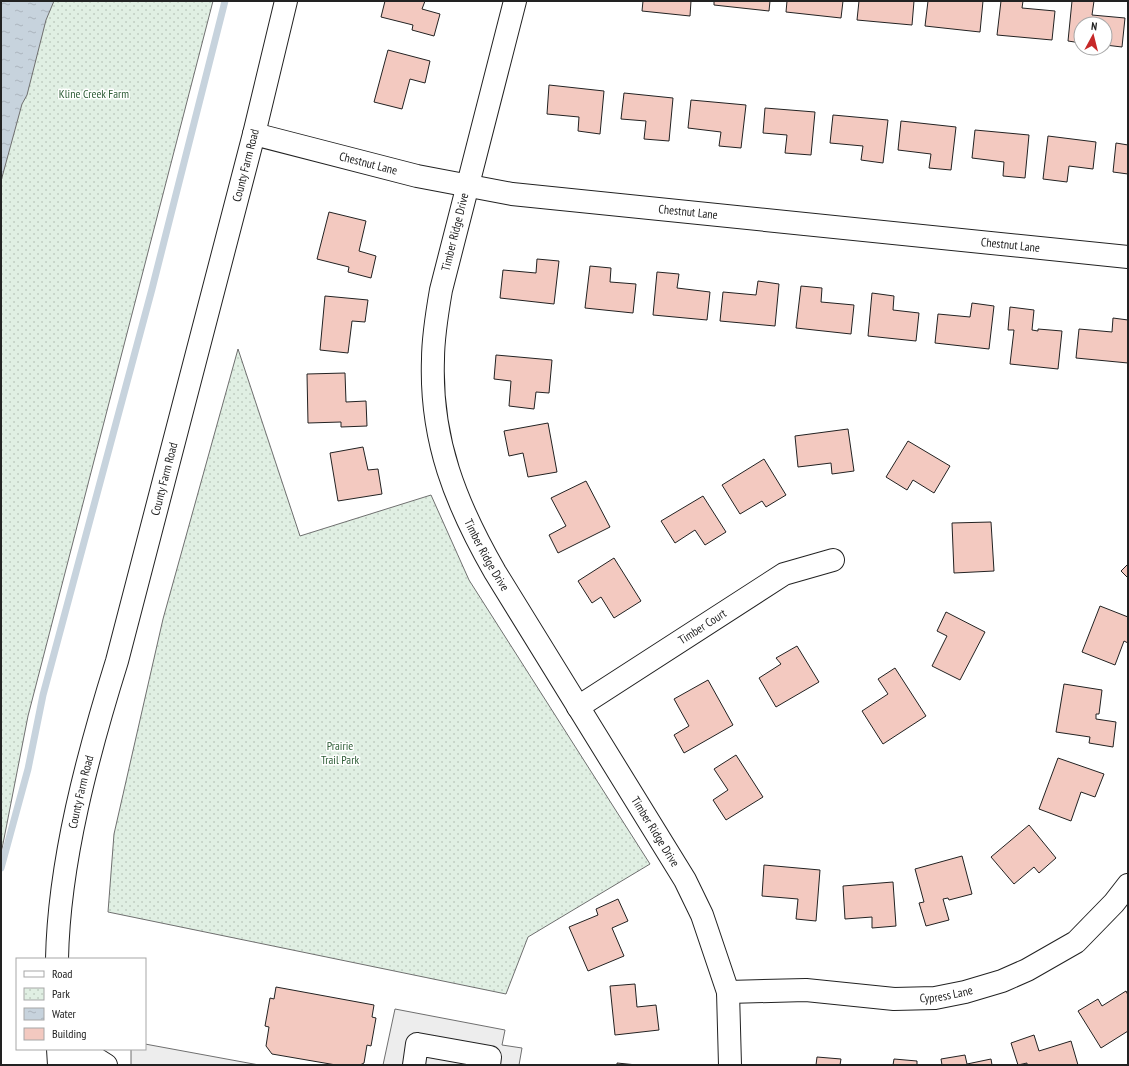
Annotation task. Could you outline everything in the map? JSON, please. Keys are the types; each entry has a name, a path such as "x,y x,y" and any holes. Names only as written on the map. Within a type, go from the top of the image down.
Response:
{"street":[{"name":"County Farm Road","path":"57,958 57,929 64,873 98,720 117,661 254,134 286,1"},
{"name":"Timber Ridge Drive","path":"515,1 441,290 434,337 433,390 439,438 451,483 471,530 495,572 685,880 702,915 728,992 730,1065"},
{"name":"Chestnut Lane","path":"254,134 417,176 512,194 1128,257"},
{"name":"Timber Court","path":"578,707 784,574 833,560"},
{"name":"Cypress Lane","path":"728,992 806,990 894,999 935,998 965,992 1002,981 1027,970 1076,942 1114,903 1128,885"},
{"path":"414,1065 417,1044 490,1057 489,1065"},
{"path":"59,1057 95,1058 106,1065"}],"green space":[{"name":"Kline Creek Farm","path":"1,1 213,1 28,716 1,854"},
{"name":"Prairie Trail Park","path":"238,349 300,536 431,495 469,580 650,864 528,937 506,994 108,912 114,834 163,619"}],"shaded area":[{"path":"395,1009 505,1030 502,1045 522,1048 519,1065 383,1065"},
{"path":"146,1044 259,1065 131,1065 131,1050 146,1050"}],"water":[{"path":"1,1 54,1 46,20 27,95 22,104 1,181"}],"building":[{"path":"385,1 425,1 422,9 440,14 434,36 412,30 413,25 381,17"},
{"path":"643,1 691,1 690,16 642,11"},
{"path":"714,1 770,1 769,11 714,5"},
{"path":"787,1 843,1 841,18 786,12"},
{"path":"859,1 914,1 912,25 857,20"},
{"path":"928,1 983,1 980,32 925,26"},
{"path":"1001,1 1023,1 1022,8 1055,11 1052,40 997,35"},
{"path":"1072,1 1094,1 1092,15 1103,16 1073,16 1073,42 1068,41"},
{"path":"1113,17 1125,18 1122,47 1113,46"},
{"path":"388,50 430,61 425,83 410,79 402,109 374,102"},
{"path":"549,85 604,91 600,134 578,131 579,117 547,114"},
{"path":"624,93 673,98 669,141 644,139 646,121 621,119"},
{"path":"691,100 746,105 741,148 719,146 721,132 688,128"},
{"path":"765,108 815,112 811,155 785,153 787,135 763,133"},
{"path":"833,115 888,120 883,163 861,160 863,146 830,143"},
{"path":"901,121 956,127 951,170 929,168 931,154 898,150"},
{"path":"975,130 1029,135 1025,178 1003,176 1004,162 972,158"},
{"path":"1048,136 1096,142 1093,169 1069,166 1067,182 1043,179"},
{"path":"1116,143 1128,145 1128,174 1113,172"},
{"path":"329,212 366,221 359,251 376,256 371,278 348,272 349,267 317,259"},
{"path":"537,259 559,261 554,304 500,298 503,270 536,273"},
{"path":"590,266 611,268 610,282 636,284 633,313 585,308"},
{"path":"657,272 679,274 677,288 710,292 707,320 653,315"},
{"path":"758,281 779,284 775,326 720,321 723,292 756,295"},
{"path":"801,286 822,288 821,302 854,305 851,334 796,328"},
{"path":"872,293 894,296 893,310 919,313 916,341 868,336"},
{"path":"325,296 368,300 365,322 352,321 348,353 320,350"},
{"path":"972,303 994,306 989,349 935,343 938,314 970,317"},
{"path":"1010,307 1034,310 1032,330 1062,331 1058,369 1010,364 1014,330 1008,330"},
{"path":"1113,318 1128,320 1128,363 1076,358 1079,329 1112,332"},
{"path":"496,355 552,360 549,393 536,392 534,409 509,406 511,381 494,379"},
{"path":"345,373 346,402 366,401 367,426 341,427 341,422 308,423 307,374"},
{"path":"548,423 557,472 528,477 523,453 509,456 504,431"},
{"path":"848,429 854,471 832,474 831,463 798,467 795,436"},
{"path":"908,441 950,466 934,493 913,480 907,490 886,477"},
{"path":"363,447 368,470 378,469 382,494 338,501 330,453"},
{"path":"764,459 786,495 766,507 762,501 740,514 722,485"},
{"path":"586,481 610,527 558,553 549,535 566,526 551,498"},
{"path":"703,496 726,532 705,545 695,530 675,543 661,521"},
{"path":"991,522 994,571 954,573 952,523"},
{"path":"614,558 641,601 614,618 601,597 592,603 578,581"},
{"path":"1128,564 1128,578 1121,571"},
{"path":"1100,606 1128,617 1128,643 1124,641 1115,665 1082,652"},
{"path":"946,612 985,632 960,680 932,666 947,636 937,631"},
{"path":"797,646 819,682 776,707 759,678 781,664 776,658"},
{"path":"895,668 926,716 883,744 862,711 888,694 878,679"},
{"path":"708,680 733,725 684,753 674,735 689,726 674,699"},
{"path":"1064,684 1102,690 1099,714 1096,714 1096,719 1116,722 1113,747 1089,743 1090,737 1056,732"},
{"path":"736,755 763,797 726,820 713,800 728,790 714,769"},
{"path":"1058,758 1104,774 1095,797 1081,792 1071,821 1039,809"},
{"path":"1029,825 1056,858 1039,873 1034,867 1014,884 991,857"},
{"path":"962,856 972,894 949,900 948,898 943,899 949,920 926,926 919,903 924,902 915,869"},
{"path":"764,865 820,870 816,921 796,919 798,899 762,896"},
{"path":"893,882 896,926 872,928 872,917 845,919 843,886"},
{"path":"618,899 628,921 612,928 624,956 588,971 569,927 598,915 596,909"},
{"path":"635,984 637,1007 656,1005 659,1030 615,1035 610,986"},
{"path":"276,987 374,1005 372,1017 376,1018 371,1046 367,1045 364,1063 360,1065 336,1065 272,1054 266,1046 269,1027 265,1026 270,998 274,999"},
{"path":"1126,991 1128,995 1128,1031 1101,1048 1078,1011 1098,999 1102,1006"},
{"path":"1034,1035 1039,1051 1071,1041 1078,1065 1027,1065 1027,1063 1018,1065 1011,1043"},
{"path":"965,1055 967,1064 991,1059 992,1065 942,1065 941,1059"},
{"path":"817,1057 841,1059 840,1065 816,1065"},
{"path":"894,1059 917,1061 917,1065 893,1065"},
{"path":"617,1063 637,1065 617,1065"}],"waterway":[{"path":"1,868 28,769 43,695 152,289 225,1"}]}
